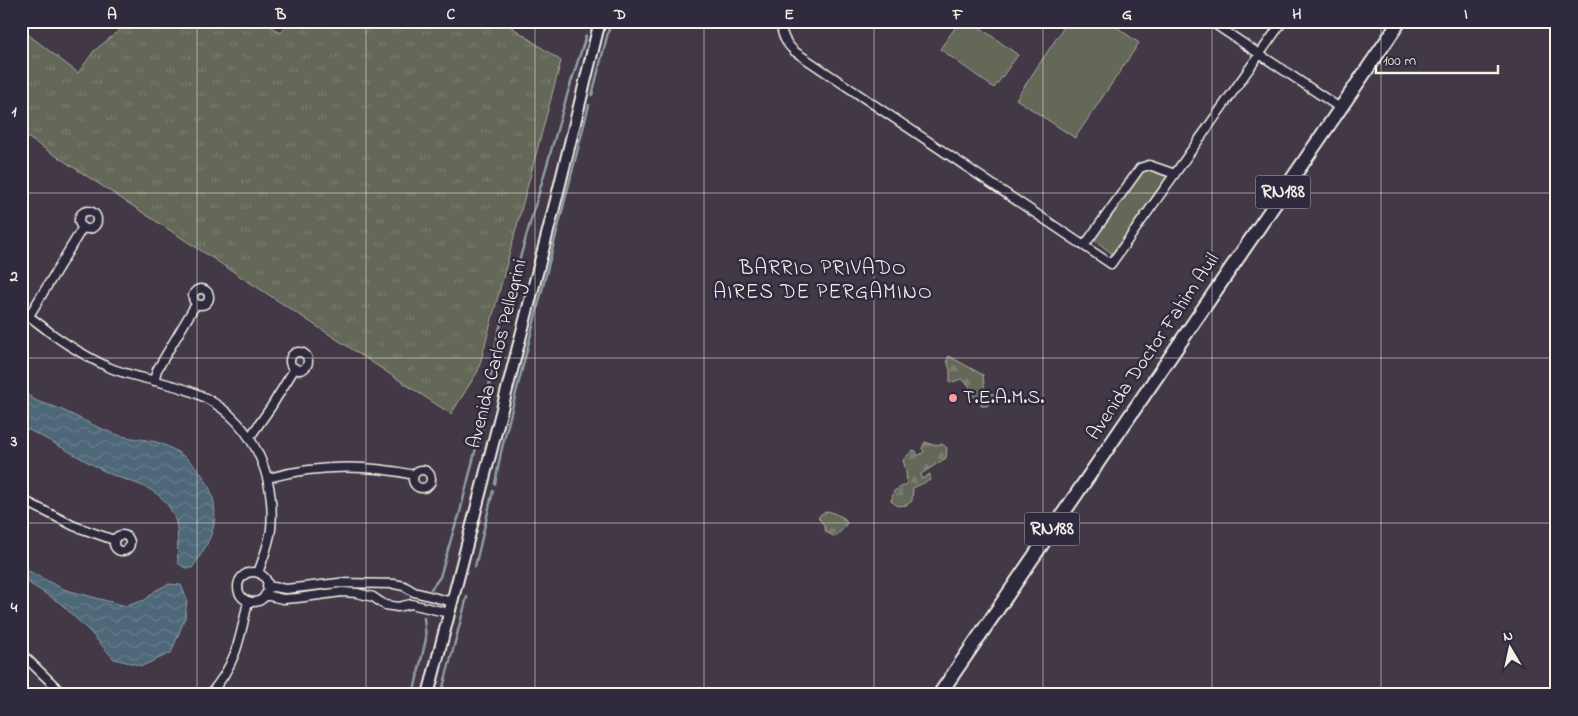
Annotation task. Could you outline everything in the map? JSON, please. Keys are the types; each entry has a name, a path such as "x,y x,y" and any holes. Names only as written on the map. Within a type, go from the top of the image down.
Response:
{"highway":[{"name":"Avenida Doctor Fahim Auil","path":"939,695 1400,21"}],"main road":[{"name":"Avenida Carlos Pellegrini","path":"428,695 556,200 600,21"}],"street":[{"path":"781,21 782,34 786,43 794,51 1111,264 1283,21"},
{"path":"1210,21 1340,108"},
{"path":"1084,246 1140,168 1149,165 1175,174"},
{"path":"29,316 83,227"},
{"path":"154,381 157,370 196,304"},
{"path":"21,311 53,335 108,366 194,392 215,403 250,437 268,478 272,502 271,531 258,573"},
{"path":"250,437 295,368"},
{"path":"268,478 314,468 337,467 388,470 414,475"},
{"path":"21,499 74,526 114,540"},
{"path":"21,518 30,504"},
{"path":"250,572 258,573 264,577 267,586 265,595 258,601 248,601 238,590 239,581 250,572"},
{"path":"267,586 286,589 339,583 394,584 404,586 414,592 452,602"},
{"path":"373,597 376,583"},
{"path":"265,595 283,599 342,592 357,593 373,597 385,605 398,607 411,604 449,613"},
{"path":"411,604 414,592"},
{"path":"212,694 233,660 241,635 248,601"},
{"path":"21,653 64,695"},
{"path":"359,695 366,693 370,695"}],"green space":[{"path":"131,21 263,21 281,33 290,21 503,21 561,61 478,371 451,414 21,133 21,29 78,73 94,51"},
{"path":"960,21 971,21 1018,55 994,88 940,49"},
{"path":"1068,21 1108,21 1139,43 1075,138 1016,99"},
{"path":"1148,169 1168,177 1113,254 1094,240 1141,171"},
{"path":"949,356 983,375 985,393 994,394 994,397 987,406 981,406 982,399 972,395 969,385 961,379 950,383 950,370 947,360"},
{"path":"925,442 933,445 942,444 947,448 946,458 921,474 922,479 930,474 930,480 913,488 912,501 906,505 898,506 891,501 894,491 907,484 903,460 913,450 916,451 918,456 924,452 922,448"},
{"path":"829,511 844,518 847,523 835,537 826,532 824,525 818,518 821,514"}],"water":[{"path":"21,390 37,401 56,407 97,427 121,436 162,444 174,450 194,465 209,486 215,510 211,536 192,568 185,568 178,563 177,526 172,512 161,497 138,484 106,472 21,426"},
{"path":"21,567 63,589 126,606 145,600 156,590 169,584 181,585 187,600 185,618 171,653 142,666 114,659 60,603 21,578"}],"waterway":[{"path":"587,26 589,21"},
{"path":"592,95 611,21"},
{"path":"481,433 498,334 586,36"},
{"path":"495,484 501,452 589,105"},
{"path":"431,589 440,577 459,516 478,440"},
{"path":"475,567 493,491"},
{"path":"441,695 467,597"},
{"path":"413,695 426,639 424,618"}],"place":[{"name":"T.E.A.M.S.","path":"953,398"}],"district":[{"name":"BARRIO PRIVADO AIRES DE PERGAMINO","path":"823,281"}]}
